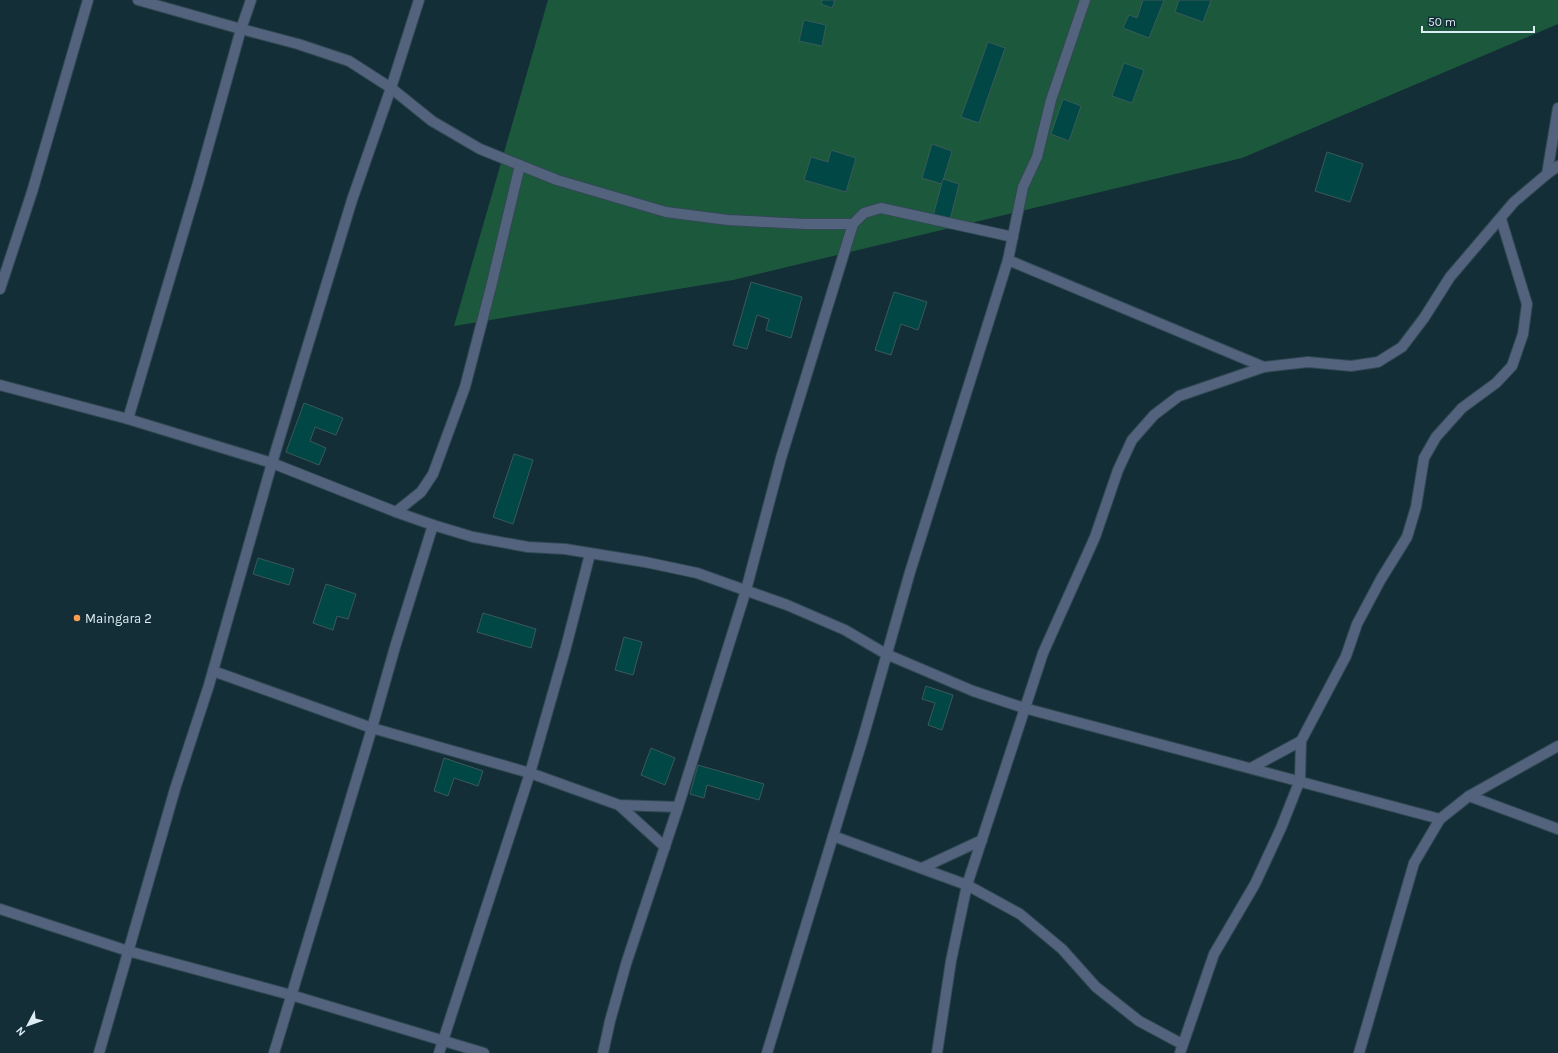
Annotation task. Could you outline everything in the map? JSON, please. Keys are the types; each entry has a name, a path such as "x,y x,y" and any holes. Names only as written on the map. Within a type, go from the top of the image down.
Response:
{"street":[{"path":"0,289 32,192 88,0"},
{"path":"138,0 241,30 298,44 348,61 391,88 432,120 480,149 557,180 666,212 728,220 805,224 853,224"},
{"path":"128,419 251,0"},
{"path":"99,1053 175,789 213,671 272,463 352,200 391,88 419,0"},
{"path":"767,1053 863,738 910,572 1008,260 1023,187 1036,157 1051,100 1085,0"},
{"path":"1547,174 1558,108"},
{"path":"396,512 421,492 433,474 465,387 520,165"},
{"path":"937,1053 951,961 967,885 1043,653 1095,537 1118,470 1132,440 1154,415 1179,396 1264,367 1308,362 1351,366 1358,365 1378,362 1402,347 1424,318 1450,277 1514,202 1558,166"},
{"path":"603,1053 622,978 678,807 746,590 781,458 853,224 864,213 880,208 1013,237"},
{"path":"833,836 967,885 1020,914 1062,949 1096,987 1139,1021 1181,1049 1214,954 1255,884 1281,828 1300,780 1301,741 1346,656 1357,624 1381,579 1407,537 1416,507 1424,458 1436,437 1462,408 1496,383 1512,366 1523,334 1527,304 1501,219"},
{"path":"1008,260 1264,367"},
{"path":"0,385 128,419 272,463 396,512 473,537 528,547 565,549 689,571 787,605 845,630 886,654 973,691 1024,708 1440,818"},
{"path":"274,1053 372,728 394,647 433,525"},
{"path":"439,1053 530,773 566,647 590,554"},
{"path":"213,671 372,728 530,773 619,805 678,807"},
{"path":"1251,768 1301,741"},
{"path":"1359,1053 1414,863 1440,818 1469,796 1558,746"},
{"path":"1469,796 1558,829"},
{"path":"619,805 665,847"},
{"path":"922,868 982,840"},
{"path":"0,908 128,951 291,995 443,1042 484,1053"}],"green space":[{"path":"548,0 1558,0 1558,24 1242,158 733,280 454,326"}],"building":[{"path":"822,0 835,0 832,8 821,4"},
{"path":"1143,0 1164,0 1149,38 1123,28 1129,15 1137,18"},
{"path":"1179,0 1211,0 1203,22 1175,12"},
{"path":"804,20 826,25 822,46 799,41"},
{"path":"988,42 1005,48 979,123 961,117"},
{"path":"1124,63 1144,70 1132,103 1112,96"},
{"path":"1063,99 1081,106 1069,141 1051,134"},
{"path":"932,144 952,151 942,184 922,178"},
{"path":"831,150 856,158 846,192 804,180 811,157 828,162"},
{"path":"1327,152 1363,164 1350,202 1315,191"},
{"path":"943,179 959,184 950,220 933,216"},
{"path":"751,282 802,297 791,338 766,330 769,319 757,315 747,349 733,345"},
{"path":"894,292 927,302 918,330 901,324 891,355 875,350"},
{"path":"304,403 343,418 336,435 315,427 310,441 326,448 319,465 286,452"},
{"path":"514,454 533,460 513,524 493,517"},
{"path":"258,558 294,569 289,585 253,574"},
{"path":"326,584 356,594 348,619 337,616 333,630 313,623"},
{"path":"483,613 536,629 531,648 477,632"},
{"path":"624,637 642,642 633,675 615,670"},
{"path":"926,686 953,695 942,730 928,725 935,703 922,699"},
{"path":"651,748 675,758 665,785 641,775"},
{"path":"444,758 483,771 478,786 454,778 448,796 434,791"},
{"path":"698,765 764,784 759,800 707,785 704,798 690,794"}],"place":[{"name":"Maingara 2","path":"77,618"}]}
